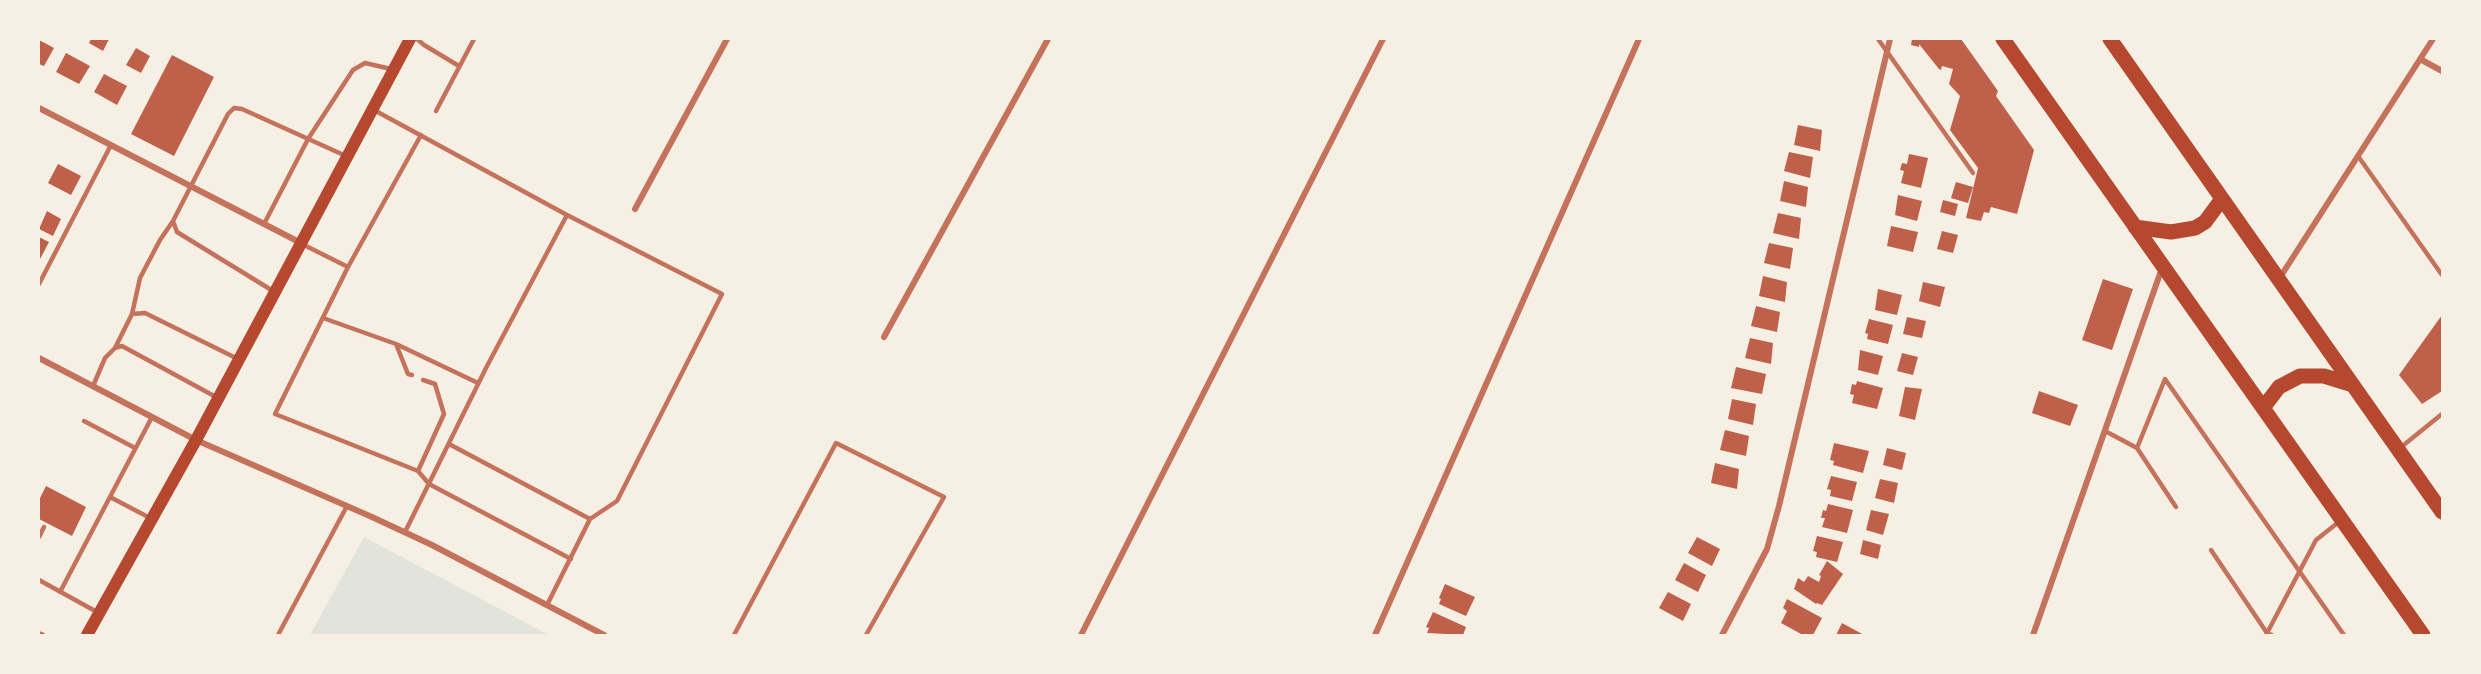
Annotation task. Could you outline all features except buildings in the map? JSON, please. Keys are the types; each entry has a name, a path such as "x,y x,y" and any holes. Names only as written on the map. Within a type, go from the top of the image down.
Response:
{"main road":[{"path":"87,635 196,440 410,39"},
{"path":"2003,39 2422,635"},
{"path":"2110,39 2442,512"},
{"path":"2135,227 2171,232 2196,228 2210,218 2222,199"},
{"path":"2263,408 2279,387 2300,376 2324,376 2353,385"}],"street":[{"path":"635,209 727,39"},
{"path":"884,337 1048,39"},
{"path":"1081,635 1383,39"},
{"path":"1375,635 1639,39"},
{"path":"1722,635 1767,549 1890,39"},
{"path":"2278,279 2433,39"},
{"path":"2420,59 2442,71"},
{"path":"39,108 302,244"},
{"path":"2033,635 2163,266"},
{"path":"39,358 196,440 405,532 604,635"}],"lane":[{"path":"417,39 423,45 459,66"},
{"path":"436,111 474,39"},
{"path":"1878,39 1973,173"},
{"path":"264,224 308,139 353,70 365,63 394,70"},
{"path":"93,386 105,358 115,348 132,314 140,278 228,114 234,108 242,109 348,157"},
{"path":"373,109 567,214 722,294 617,501 590,519 547,605"},
{"path":"421,135 348,267 275,414 418,471 429,484 571,559"},
{"path":"39,284 111,145"},
{"path":"2358,156 2442,275"},
{"path":"405,532 478,383 567,214"},
{"path":"172,221 177,232 275,292"},
{"path":"302,244 348,267"},
{"path":"132,314 145,313 239,360"},
{"path":"323,318 396,344 478,383"},
{"path":"396,344 408,374 412,375"},
{"path":"115,348 122,346 218,398"},
{"path":"2137,448 2165,379 2344,635"},
{"path":"418,471 444,414 435,384 423,380"},
{"path":"2398,449 2442,414"},
{"path":"60,592 152,417"},
{"path":"84,421 135,448"},
{"path":"2105,431 2137,448 2176,507"},
{"path":"734,635 836,443 944,497 866,635"},
{"path":"449,444 590,519"},
{"path":"110,496 152,519"},
{"path":"278,635 347,506"},
{"path":"2211,550 2268,634 2316,540 2342,520"},
{"path":"39,537 44,527"},
{"path":"39,580 100,613"}],"shaded area":[{"path":"364,537 549,635 310,635"}]}
